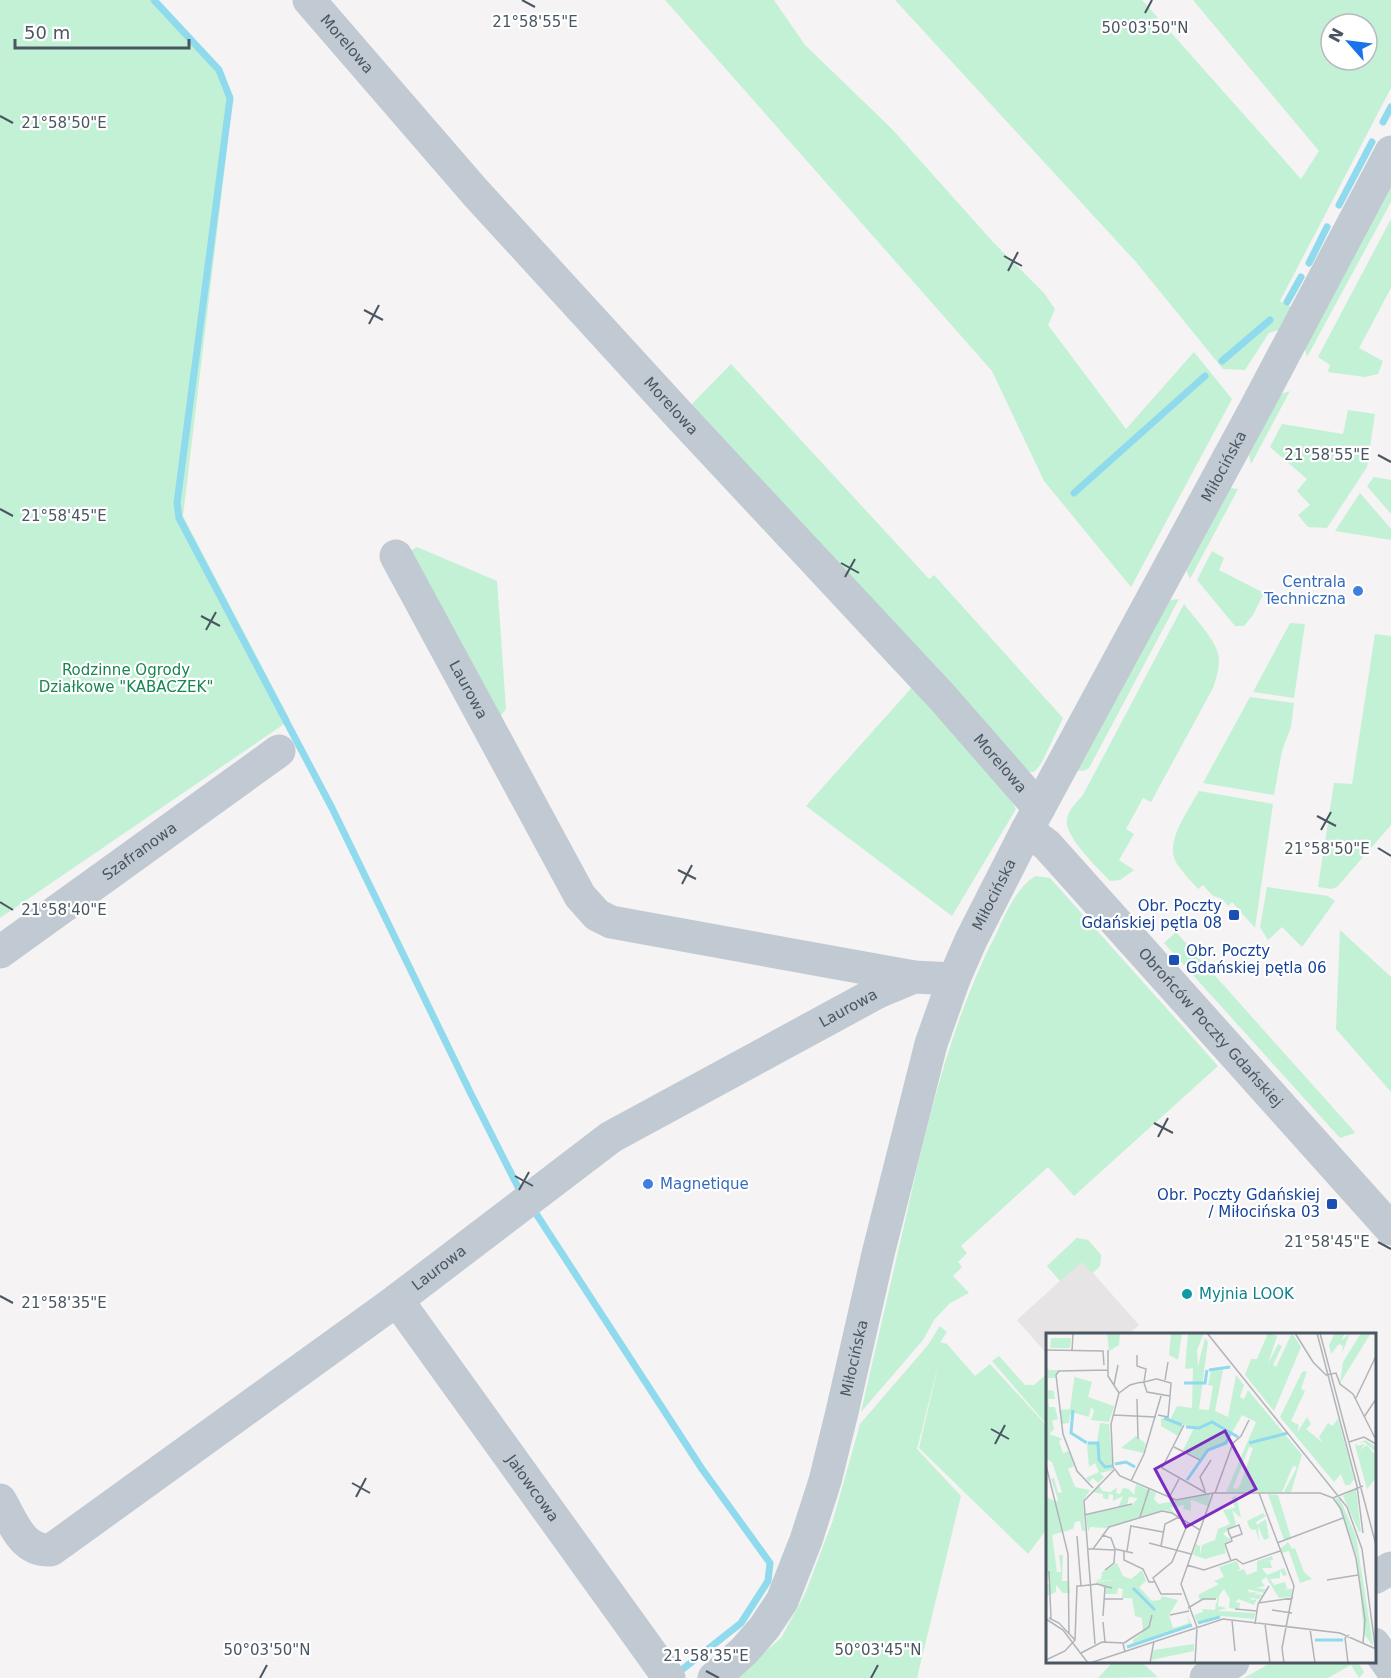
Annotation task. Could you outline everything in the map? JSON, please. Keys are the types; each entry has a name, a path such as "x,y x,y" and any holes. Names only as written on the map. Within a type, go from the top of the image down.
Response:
{"street":[{"name":"Morelowa","path":"309,0 475,192 688,425 943,698 1033,819"},
{"name":"Miłocińska","path":"714,1678 744,1651 764,1628 782,1601 806,1540 825,1481 913,1110 931,1044 954,979 1033,819 1391,152"},
{"name":"Laurowa","path":"396,556 580,896 597,915 611,922 914,977 954,979"},
{"name":"Szafranowa","path":"0,952 279,751"},
{"name":"Obrońców Poczty Gdańskiej","path":"1033,819 1047,844 1391,1229"},
{"name":"Laurowa","path":"0,1500 25,1542 42,1550 51,1550 397,1300 611,1137 878,992 914,977"},
{"name":"Jałowcowa","path":"397,1300 669,1678"},
{"path":"1376,1577 1391,1568"},
{"path":"1376,1647 1391,1668"},
{"path":"1206,1678 1231,1663"}],"shaded area":[{"path":"1077,1238 1088,1240 1101,1255 1100,1266 1093,1273 1139,1325 1130,1333 1046,1333 1046,1353 1017,1320 1060,1281 1047,1266"}],"green space":[{"name":"Rodzinne Ogrody Działkowe \"KABACZEK\"","path":"0,0 157,0 221,68 233,98 183,516 290,720 0,918"},
{"path":"665,0 774,0 805,45 892,129 993,242 1044,293 1055,309 1048,325 1126,429 1194,352 1232,399 1131,587 1044,481 992,371"},
{"path":"895,0 1142,0 1301,179 1319,151 1193,0 1391,0 1391,88 1280,301 1291,307 1278,330 1269,333 1245,370 1223,369 1136,262"},
{"path":"1391,180 1391,202 1307,357 1304,346"},
{"path":"1391,219 1391,288 1359,348 1383,361 1378,374 1365,377 1328,372 1330,365 1318,357"},
{"path":"731,364 929,579 934,575 1063,718 1041,764 1034,772 1015,764 686,410"},
{"path":"1290,391 1251,464 1249,455 1278,395"},
{"path":"1348,410 1375,414 1367,467 1327,528 1308,527 1298,515 1310,505 1297,491 1307,479 1270,447 1282,424 1343,434"},
{"path":"1374,477 1391,480 1391,514 1367,486"},
{"path":"1238,489 1190,579 1184,565 1226,490"},
{"path":"1360,493 1391,529 1391,540 1335,531"},
{"path":"417,547 497,581 506,709 490,729 405,554"},
{"path":"1212,551 1224,558 1219,570 1264,593 1253,615 1244,626 1235,626 1197,580"},
{"path":"1179,599 1089,768 1083,771 1074,770 1165,601"},
{"path":"1184,604 1215,646 1219,660 1216,678 1213,688 1151,802 1143,798 1126,829 1134,834 1119,860 1134,870 1120,880 1110,881 1076,843 1067,826 1067,819 1083,795"},
{"path":"1290,623 1305,624 1294,698 1253,692"},
{"path":"1375,634 1391,636 1391,825 1337,887 1331,889 1318,887 1334,783 1352,784"},
{"path":"915,684 998,776 1016,809 952,916 806,806"},
{"path":"1250,697 1294,703 1291,727 1282,751 1274,795 1203,783"},
{"path":"1199,791 1273,804 1255,928 1232,902 1228,906 1222,899 1212,895 1203,885 1198,889 1177,864 1173,846 1175,837"},
{"path":"1035,876 1050,878 1218,1066 1074,1196 1048,1167 961,1246 967,1253 958,1262 962,1267 953,1276 969,1293 950,1303 934,1320 923,1340 861,1412 942,1071 966,1000 1008,909 1017,894"},
{"path":"1267,887 1328,896 1335,901 1302,947 1282,927 1268,940 1260,927"},
{"path":"1340,930 1391,977 1391,1092 1336,1029"},
{"path":"1176,932 1355,1133 1340,1138 1164,943"},
{"path":"1077,1238 1088,1240 1101,1255 1100,1266 1092,1273 1082,1262 1060,1281 1047,1266"},
{"path":"940,1326 947,1332 940,1342 947,1344 975,1376 990,1364 1046,1425 1046,1530 1028,1554 919,1448 940,1357 917,1449 961,1496 917,1678 735,1678 781,1638 805,1594 833,1520 860,1424 928,1345"},
{"path":"999,1356 1025,1385 1034,1385 1046,1375 1046,1424 992,1361"},
{"path":"1112,1663 1142,1663 1158,1677 1098,1678"},
{"path":"1270,1663 1359,1663 1364,1672 1359,1678 1351,1665 1328,1678 1244,1678"}],"waterway":[{"path":"154,0 219,70 230,98 177,503 179,518 332,808 520,1191"},
{"path":"1383,122 1391,107"},
{"path":"1339,205 1372,142"},
{"path":"1309,263 1327,227"},
{"path":"1287,302 1301,277"},
{"path":"1222,361 1270,320"},
{"path":"1074,493 1205,376"},
{"path":"535,1212 702,1469 770,1563 768,1581 741,1623 679,1672"}],"place":[{"name":"Centrala Techniczna","path":"1358,591"},
{"name":"Obr. Poczty Gdańskiej pętla 08","path":"1234,915"},
{"name":"Obr. Poczty Gdańskiej pętla 06","path":"1174,960"},
{"name":"Magnetique","path":"648,1184"},
{"name":"Obr. Poczty Gdańskiej / Miłocińska 03","path":"1332,1204"},
{"name":"Myjnia LOOK","path":"1187,1294"}]}
